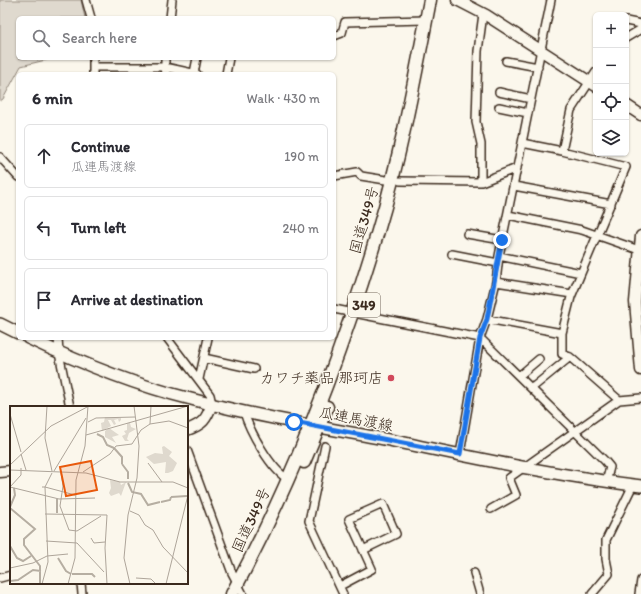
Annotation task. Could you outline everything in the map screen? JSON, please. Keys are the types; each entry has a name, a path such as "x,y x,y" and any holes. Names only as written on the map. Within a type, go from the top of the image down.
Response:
{"highway":[{"name":"国道349号","path":"396,181 430,0"},
{"name":"国道349号","path":"239,592 266,546 315,426 357,314 396,181 439,0"},
{"name":"国道349号","path":"239,592 288,479 315,426"}],"main road":[{"path":"0,324 16,332"},
{"name":"瓜連馬渡線","path":"32,340 59,353 148,387 244,412 525,467 606,482 637,486"}],"street":[{"path":"86,0 90,16"},
{"path":"170,16 172,0"},
{"path":"460,454 480,338 487,319 496,282 498,260 551,0"},
{"path":"464,1 592,83 571,110 562,151"},
{"path":"481,182 481,144 476,122 478,51 483,14"},
{"path":"336,35 342,33 346,22 426,20"},
{"path":"629,22 641,24"},
{"path":"629,36 641,29"},
{"path":"165,60 165,71"},
{"path":"196,72 197,60"},
{"path":"226,72 229,60"},
{"path":"506,61 538,67"},
{"path":"93,70 175,72"},
{"path":"499,92 531,99"},
{"path":"499,107 528,113"},
{"path":"629,107 641,115"},
{"path":"522,143 626,166 572,294 562,333 562,354 570,357 619,400"},
{"path":"0,156 16,176"},
{"path":"336,176 357,172 361,176 396,181 481,182 517,168"},
{"path":"514,186 611,204"},
{"path":"508,215 582,230 598,235 639,256"},
{"path":"467,234 502,240"},
{"path":"641,236 636,302 641,370"},
{"path":"452,254 581,273"},
{"path":"496,282 572,294"},
{"path":"336,309 480,338 610,467 606,482"},
{"path":"487,319 562,333"},
{"path":"59,340 59,353 70,406"},
{"path":"169,340 210,395 212,404 207,416 200,425 188,430"},
{"path":"199,379 208,340"},
{"path":"532,388 570,357"},
{"path":"204,358 254,368"},
{"path":"519,376 539,359"},
{"path":"491,509 516,496 509,478 619,400 641,398"},
{"path":"244,412 247,423 272,463 281,475 288,479"},
{"path":"325,446 309,521 343,594"},
{"path":"188,453 239,592"},
{"path":"0,472 10,471"},
{"path":"592,594 610,574 606,559 606,540 637,486"},
{"path":"340,586 372,569 363,550 349,519 383,504 396,534 363,550"},
{"path":"474,573 480,594"},
{"path":"0,578 10,575"},
{"path":"639,594 641,580"},
{"path":"81,584 82,594"}],"shaded area":[{"path":"0,0 81,0 85,16 16,16 16,60 46,60 21,66 18,72 16,72 16,75 3,99 0,101"}],"place":[{"name":"カワチ薬品 那珂店","path":"391,378"}],"route":[{"path":"294,422 460,454 480,338 487,319 496,282 502,240"}]}
